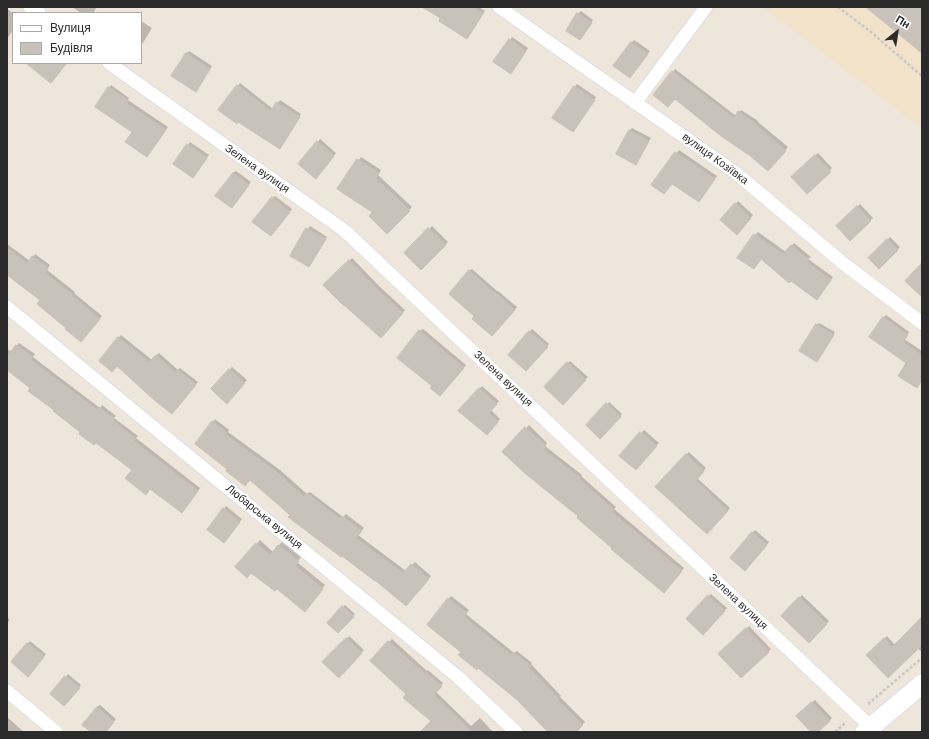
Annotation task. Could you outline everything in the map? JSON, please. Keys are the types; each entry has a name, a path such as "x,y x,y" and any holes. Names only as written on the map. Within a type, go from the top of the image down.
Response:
{"main road":[{"path":"868,729 922,684"}],"street":[{"name":"вулиця Козіївка","path":"500,7 736,173 844,264 922,323"},
{"path":"635,102 706,7"},
{"name":"Зелена вулиця","path":"110,64 345,231 857,713 868,729"},
{"name":"Любарська вулиця","path":"7,307 458,677 516,732"},
{"path":"7,691 56,732"}],"path":[{"path":"838,7 871,32 922,76"},
{"path":"835,732 922,658"}],"shaded area":[{"path":"763,7 922,7 922,128 765,9"}],"building":[{"path":"422,7 473,7 483,14 467,39 439,21 440,18"},
{"path":"866,7 922,7 922,53"},
{"path":"577,13 592,23 580,40 566,31"},
{"path":"509,39 526,51 511,74 493,62"},
{"path":"631,42 648,54 630,78 613,66"},
{"path":"186,53 210,69 196,92 171,76"},
{"path":"27,64 66,64 51,83"},
{"path":"672,71 734,118 738,111 756,124 786,151 768,171 675,99 668,107 653,95"},
{"path":"237,85 271,111 276,102 300,117 280,149 238,122 237,124 218,110"},
{"path":"574,86 595,100 573,132 552,118"},
{"path":"108,87 128,100 126,103 166,130 147,157 125,142 132,132 95,107"},
{"path":"629,130 649,141 636,165 616,154"},
{"path":"317,141 334,156 316,179 298,164"},
{"path":"187,144 207,158 193,178 173,164"},
{"path":"675,152 715,179 699,202 672,184 664,194 651,185"},
{"path":"815,155 831,172 807,194 791,177"},
{"path":"357,159 379,173 376,178 410,211 387,234 369,216 372,212 337,189"},
{"path":"233,173 249,185 232,208 215,196"},
{"path":"272,197 290,212 271,236 252,222"},
{"path":"735,203 751,218 737,235 720,220"},
{"path":"857,206 871,221 850,241 836,226"},
{"path":"306,228 326,239 309,267 290,256"},
{"path":"428,228 446,245 421,270 404,253"},
{"path":"754,234 783,254 791,245 809,260 807,262 831,280 817,300 791,281 789,283 761,259 754,269 737,258"},
{"path":"887,239 898,250 879,269 868,258"},
{"path":"7,248 27,263 32,256 48,268 45,273 100,319 81,342 37,304 40,300 7,275"},
{"path":"349,260 403,313 381,338 343,305 323,285"},
{"path":"922,263 922,297 905,281"},
{"path":"469,270 515,310 492,336 472,319 474,316 449,294"},
{"path":"883,317 908,335 903,342 922,355 922,380 917,388 898,376 906,363 869,337"},
{"path":"816,324 834,335 817,362 799,351"},
{"path":"419,330 464,368 440,396 430,388 432,386 397,358"},
{"path":"529,331 548,347 526,371 508,355"},
{"path":"118,337 149,362 156,355 175,372 177,369 196,385 172,414 117,366 112,372 99,361"},
{"path":"16,345 33,357 31,360 97,410 99,407 114,419 113,421 136,439 134,441 198,491 182,513 150,489 146,495 125,478 132,470 96,443 94,445 79,434 80,432 28,391 30,388 7,370 7,357"},
{"path":"567,362 586,380 563,405 544,387"},
{"path":"229,369 245,383 227,404 211,389"},
{"path":"479,388 497,404 489,413 498,422 487,435 458,411"},
{"path":"606,403 621,417 600,439 586,425"},
{"path":"212,421 227,433 226,435 278,473 304,497 307,493 340,519 342,516 362,531 356,538 403,573 411,564 429,579 406,606 376,581 288,517 290,515 250,480 245,486 226,471 227,469 195,444"},
{"path":"525,427 546,446 543,449 580,478 579,479 614,510 612,512 682,571 664,593 611,549 612,548 577,518 578,516 527,475 502,452"},
{"path":"640,432 657,446 636,470 619,456"},
{"path":"686,454 704,471 696,481 728,511 707,534 655,487"},
{"path":"223,508 240,522 224,543 207,530"},
{"path":"752,532 767,545 745,571 730,558"},
{"path":"256,543 270,555 278,545 299,561 295,566 323,589 305,612 277,589 275,591 251,573 247,578 235,567"},
{"path":"708,595 725,611 703,635 686,619"},
{"path":"799,597 827,624 809,643 781,616"},
{"path":"448,598 467,613 464,617 511,655 513,652 531,666 529,668 583,725 576,732 548,732 516,699 478,668 477,670 458,655 461,652 427,625"},
{"path":"342,606 354,617 338,633 327,623"},
{"path":"922,617 922,645 888,678 866,655 884,638 892,647"},
{"path":"746,628 769,652 741,678 718,654"},
{"path":"346,638 362,653 339,678 322,662"},
{"path":"388,641 424,673 425,672 442,686 434,695 472,732 420,732 431,721 403,698 406,694 370,661"},
{"path":"27,643 44,657 28,677 11,662"},
{"path":"65,676 80,688 64,706 50,694"},
{"path":"812,702 830,721 818,732 811,732 796,716"},
{"path":"97,707 114,722 106,732 91,732 82,725"}]}
